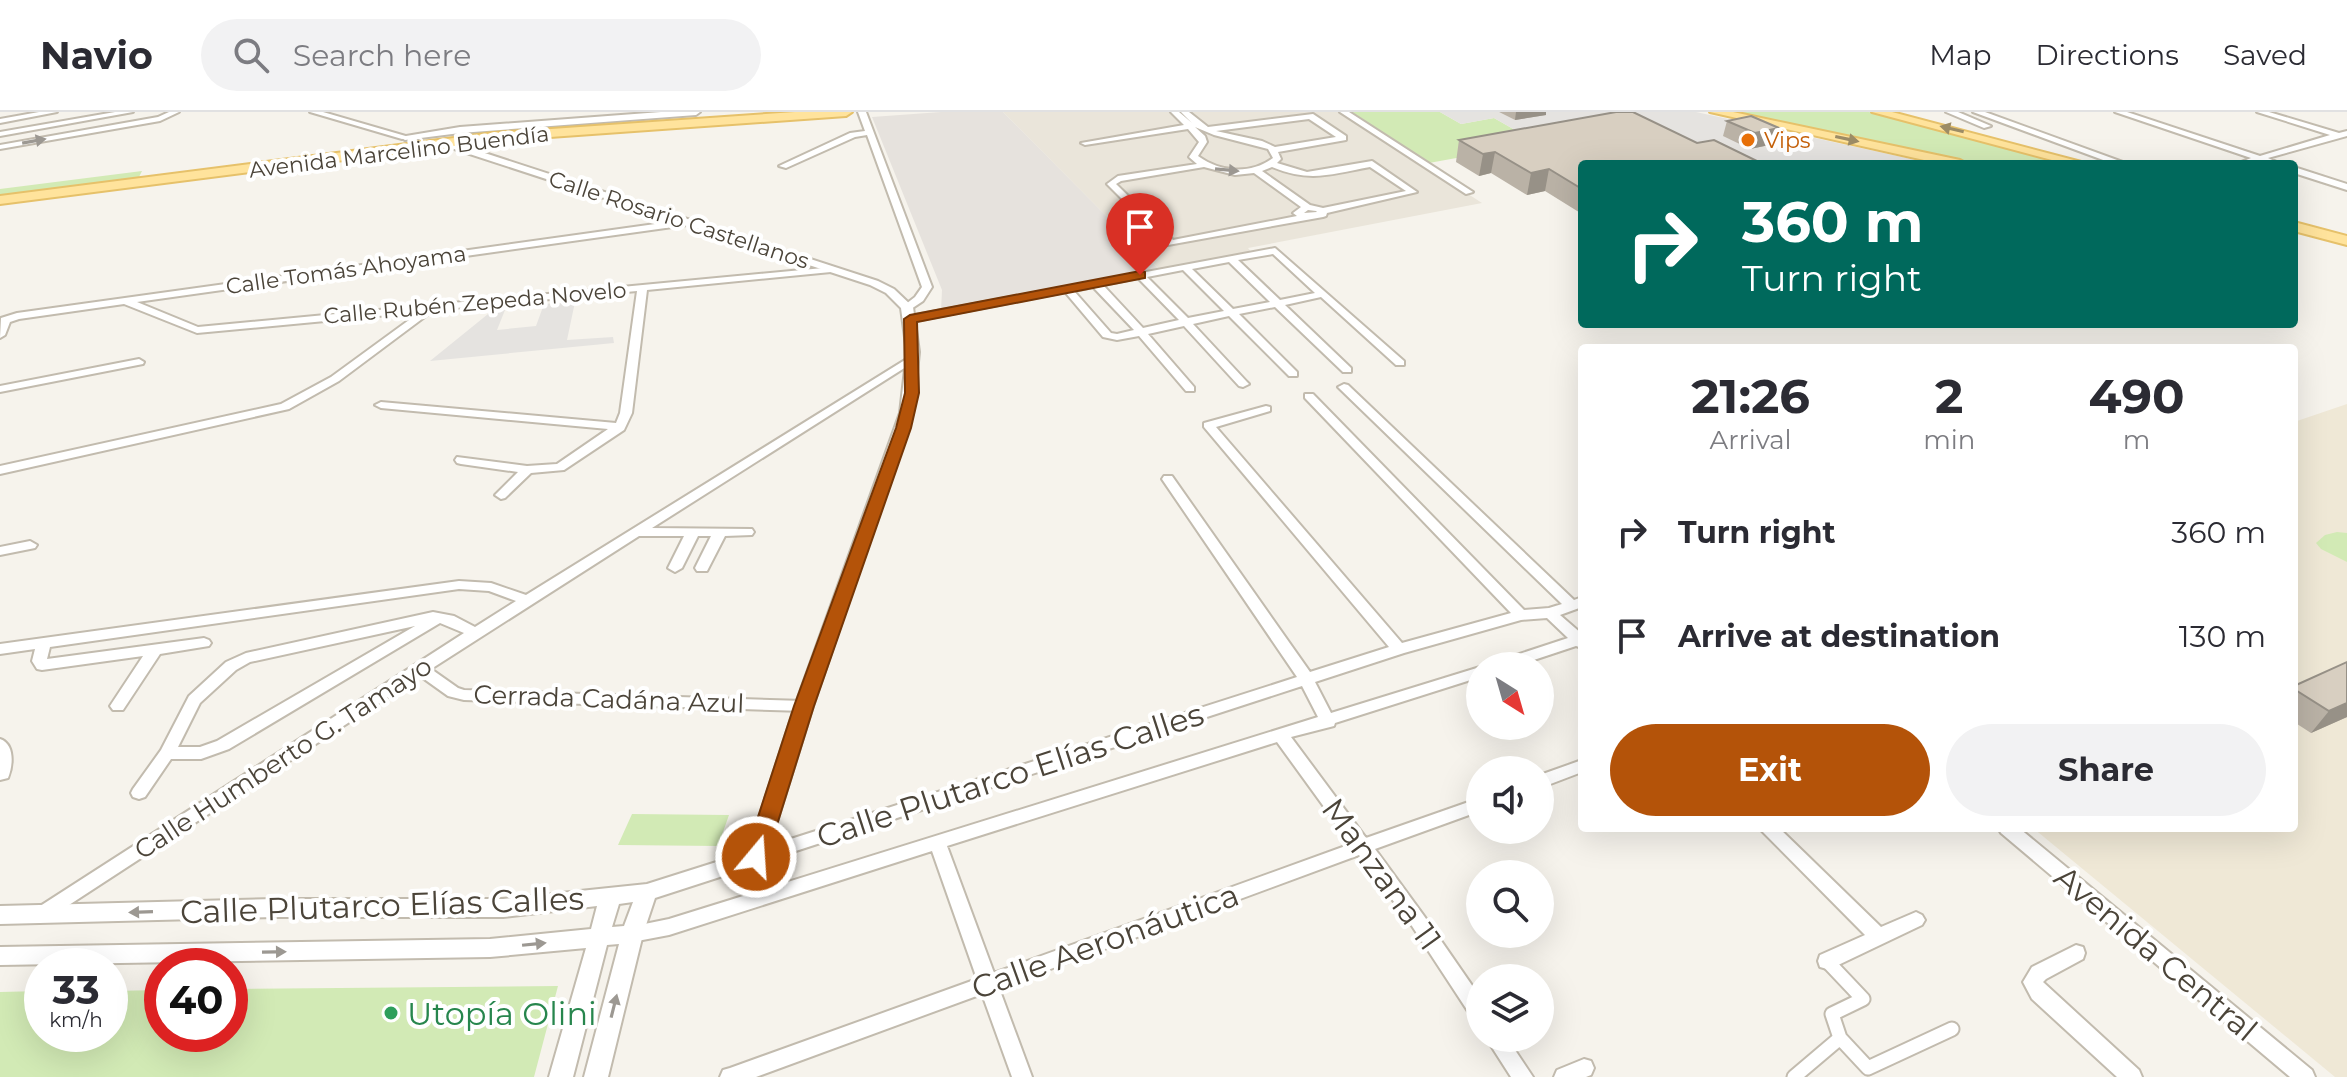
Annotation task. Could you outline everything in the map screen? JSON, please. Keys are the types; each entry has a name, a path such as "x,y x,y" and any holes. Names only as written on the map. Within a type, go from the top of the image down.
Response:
{"main road":[{"name":"Avenida Marcelino Buendía","path":"0,200 411,150 445,143 846,112"},
{"path":"1716,112 1941,160"},
{"path":"1878,112 2066,160"},
{"path":"405,137 445,143"},
{"name":"Avenida Marcelino Buendía","path":"0,187 405,137"},
{"path":"2298,227 2347,241"},
{"path":"2298,239 2347,252"}],"street":[{"path":"0,121 53,112"},
{"path":"67,112 67,135"},
{"path":"0,134 129,112"},
{"path":"314,112 405,137"},
{"name":"Avenida Marcelino Buendía","path":"405,137 696,112"},
{"path":"756,857 804,706 903,428 912,393 909,313 927,287 862,112"},
{"path":"1085,143 1198,127 1310,116 1343,138 1275,150 1265,144 1228,139 1198,127 1175,112"},
{"path":"1185,112 1198,127 1202,138 1203,142 1193,157 1203,165"},
{"path":"1198,127 1274,112"},
{"path":"1344,112 1469,192"},
{"path":"1950,112 2041,145 2069,145"},
{"path":"1977,112 2112,160"},
{"path":"2119,112 2263,160"},
{"path":"2261,112 2344,135"},
{"path":"0,147 173,114"},
{"path":"783,166 853,135 870,132"},
{"path":"2256,160 2344,135"},
{"name":"Calle Rosario Castellanos","path":"445,143 831,269 890,291 909,313"},
{"path":"1272,164 1300,175 1372,164 1413,192 1302,212 1184,243 1171,243 1111,184 1118,179 1203,165 1231,171 1255,170 1277,159 1275,150"},
{"path":"1255,170 1302,212"},
{"path":"2298,171 2347,187"},
{"name":"Calle Tomás Ahoyama","path":"0,335 8,318 274,276 684,223"},
{"path":"909,313 1067,289 1275,251 1400,363"},
{"path":"1231,259 1347,370"},
{"path":"1186,268 1293,374"},
{"name":"Calle Rubén Zepeda Novelo","path":"125,301 197,330 831,269"},
{"path":"1140,275 1243,384"},
{"path":"1096,284 1190,389"},
{"path":"461,460 527,470 560,467 620,427 626,413 642,288"},
{"path":"1067,289 1107,335 1117,337 1323,294"},
{"path":"0,470 285,407 335,379 432,307"},
{"name":"Calle Humberto G. Tamayo","path":"39,915 475,633 913,358"},
{"path":"0,389 139,362"},
{"path":"1344,387 1577,604"},
{"path":"1309,396 1521,615"},
{"path":"381,405 620,427"},
{"path":"1266,409 1213,421 1208,427 1399,649"},
{"path":"501,495 527,470"},
{"path":"1168,479 1298,664 1328,722"},
{"path":"635,532 747,532"},
{"path":"675,568 693,532"},
{"path":"702,568 720,532"},
{"path":"0,551 30,545"},
{"path":"0,649 459,585 491,587 527,600"},
{"name":"Calle Plutarco Elías Calles","path":"0,915 276,908 503,908 647,892 1399,649 1521,615 1550,613 1577,604"},
{"path":"1550,613 1578,638"},
{"path":"139,793 167,753 194,700 231,666 246,658 442,616 475,633"},
{"path":"167,753 201,753 223,745 442,616"},
{"path":"1545,652 1578,642"},
{"path":"44,643 39,661 42,665 204,643"},
{"path":"118,706 155,650"},
{"name":"Cerrada Cadána Azul","path":"421,669 453,692 464,695 804,706"},
{"name":"Calle Plutarco Elías Calles","path":"0,956 490,948 632,934 669,927 1282,737 1466,677"},
{"name":"Manzana 11","path":"1282,737 1418,921 1466,992"},
{"path":"0,745 3,748 2,774"},
{"path":"1554,777 1578,768"},
{"name":"Calle Aeronáutica","path":"730,1077 1466,809"},
{"path":"1772,832 1879,937"},
{"name":"Avenida Central","path":"2012,832 2305,1077"},
{"path":"937,842 1022,1077"},
{"path":"596,1077 632,934 647,892"},
{"path":"561,1077 610,897"},
{"path":"1916,920 1827,961 1863,999 1832,1014 1840,1038 1868,1068 1952,1029"},
{"path":"2076,953 2039,973 2033,982 2039,993 2132,1077"},
{"path":"1794,1077 1840,1038"},
{"path":"1506,1052 1523,1077"},
{"path":"1564,1077 1584,1068"}],"shaded area":[{"path":"1003,112 1342,112 1482,203 1248,248 1252,253 1160,270"},
{"path":"1003,112 1160,270 941,311 942,290 872,117"},
{"path":"1440,112 1499,112 1515,120 1541,112 1696,112 1916,160 1680,160 1538,143 1494,118 1461,124"},
{"path":"575,302 567,340 613,337 614,343 430,361 493,310 505,310 497,330 536,326 544,304"},
{"path":"2347,404 2347,1077 2335,1077 2038,832 2298,832 2298,421"}],"green space":[{"path":"1352,112 1440,112 1461,124 1494,118 1538,143 1429,163"},
{"path":"1729,112 1869,112 2060,160 1951,160"},
{"path":"142,171 138,179 0,196 0,189"},
{"path":"2347,533 2347,562 2321,549 2316,543 2325,535"},
{"path":"632,814 729,815 718,846 618,845"},
{"name":"Utopía Olini","path":"558,986 534,1077 0,1077 0,992 24,991 24,1052 128,1052 128,991 144,990 144,1052 248,1052 248,989"}],"building":[{"path":"1616,112 1633,112 1697,143 1714,140 1755,160 1578,160 1578,187 1549,169 1531,173 1495,152 1483,154 1459,140"},
{"path":"1751,116 1779,128 1755,133 1727,121"},
{"path":"2347,662 2347,703 2329,711 2298,692 2298,684"}],"place":[{"name":"Vips","path":"1748,140"},
{"name":"Utopía Olini","path":"391,1013"}],"route":[{"path":"756,857 804,706 903,428 912,393 910,319 1140,275"}]}
